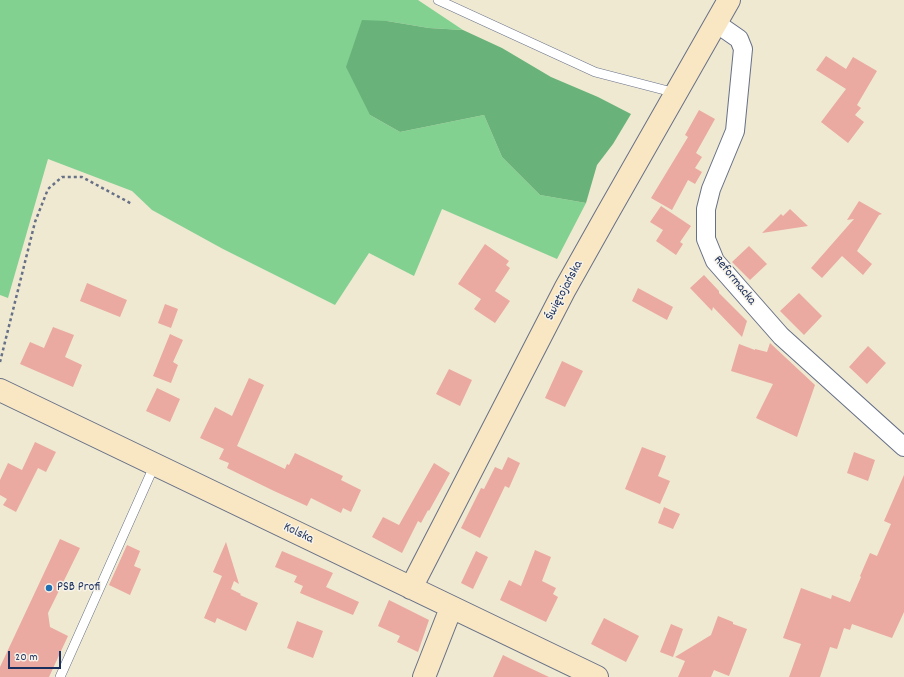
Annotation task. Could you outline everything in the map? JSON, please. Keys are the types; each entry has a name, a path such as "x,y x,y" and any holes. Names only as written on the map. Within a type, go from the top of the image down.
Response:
{"street":[{"name":"Świętojańska","path":"411,588 562,296 729,0"},
{"name":"Reformacka","path":"716,23 739,39 743,49 735,130 711,189 706,209 706,238 715,261 781,336 904,447"},
{"name":"Kolska","path":"0,390 597,677"},
{"path":"424,677 451,608"}],"lane":[{"path":"438,0 594,72 676,93"},
{"path":"60,677 155,464"}],"path":[{"path":"0,362 35,222 48,189 62,176 82,177 132,204"}],"green space":[{"path":"0,0 418,0 463,30 429,28 387,21 370,115 400,132 484,115 502,157 540,195 586,203 557,259 442,209 414,276 369,253 335,305 223,249 152,210 132,191 48,159 8,298 0,295"},
{"path":"362,20 387,21 429,28 463,30 502,48 551,77 598,97 631,114 613,144 597,165 586,203 540,195 502,157 484,115 400,132 370,115 346,67"}],"building":[{"path":"826,56 846,69 853,57 877,71 857,105 861,108 855,115 864,122 848,143 821,122 846,89 816,70"},
{"path":"699,110 715,119 696,153 702,157 695,168 702,172 695,184 688,180 672,210 651,198 688,137 685,135"},
{"path":"859,201 882,214 879,215 857,251 872,264 863,275 842,256 822,278 811,268 854,219 847,220"},
{"path":"661,206 691,226 680,242 683,244 676,255 656,241 663,230 650,222"},
{"path":"790,209 808,226 762,233 781,214 783,216"},
{"path":"485,244 509,261 506,265 510,268 495,291 510,301 495,323 474,309 481,299 458,284"},
{"path":"749,246 767,264 750,280 732,262"},
{"path":"704,275 719,291 719,293 747,321 742,337 713,307 712,311 690,288"},
{"path":"87,283 127,300 120,317 80,301"},
{"path":"638,288 673,307 667,320 632,301"},
{"path":"799,293 822,316 804,335 780,311"},
{"path":"165,304 178,309 171,328 158,323"},
{"path":"53,327 74,335 65,357 82,365 73,387 20,364 30,342 44,348"},
{"path":"170,334 183,340 173,362 178,365 171,383 153,376"},
{"path":"770,343 815,385 797,437 756,418 773,384 731,371 739,344 755,350 767,352"},
{"path":"868,346 886,363 867,384 849,367"},
{"path":"562,361 583,371 565,407 545,398"},
{"path":"449,369 472,380 460,406 436,394"},
{"path":"249,378 264,385 237,446 285,469 287,464 289,465 295,453 343,476 341,480 361,490 351,512 343,508 341,513 311,498 307,506 227,468 229,463 219,459 224,449 200,438 215,407 232,416"},
{"path":"157,388 180,399 170,422 146,411"},
{"path":"35,442 56,452 46,472 38,468 16,512 3,505 7,499 0,495 0,480 8,463 22,470"},
{"path":"642,447 666,456 658,476 670,481 660,504 625,489"},
{"path":"854,452 875,460 868,481 847,473"},
{"path":"508,457 520,463 509,488 505,486 480,538 461,528 481,488 484,489 495,467 502,470"},
{"path":"434,463 450,473 421,523 418,521 402,553 372,537 383,517 399,525"},
{"path":"904,475 904,612 892,638 852,624 850,630 844,628 837,649 830,647 820,677 789,677 801,644 783,638 801,588 831,599 832,595 850,602 870,553 877,556 891,524 884,521"},
{"path":"664,507 680,514 673,529 658,523"},
{"path":"60,539 80,548 48,613 50,627 68,636 49,677 0,677 0,667"},
{"path":"226,542 239,584 234,581 231,589 258,603 246,631 217,618 215,623 204,618 222,576 213,572"},
{"path":"127,545 140,551 134,566 141,569 130,595 109,585"},
{"path":"535,550 551,557 542,581 556,588 553,594 558,597 546,622 500,600 509,580 521,586"},
{"path":"282,551 333,573 326,587 359,602 353,615 300,593 303,586 294,582 297,576 275,567"},
{"path":"476,551 488,557 473,589 461,583"},
{"path":"389,600 429,620 418,652 397,642 400,636 378,626"},
{"path":"718,616 747,629 729,676 714,670 711,677 678,677 685,661 675,657 711,635"},
{"path":"604,618 639,636 626,662 591,644"},
{"path":"297,621 323,631 313,658 287,648"},
{"path":"671,624 683,629 673,657 660,652"},
{"path":"503,655 515,661 549,677 493,677"}],"place":[{"name":"PSB Profi","path":"49,588"}]}
